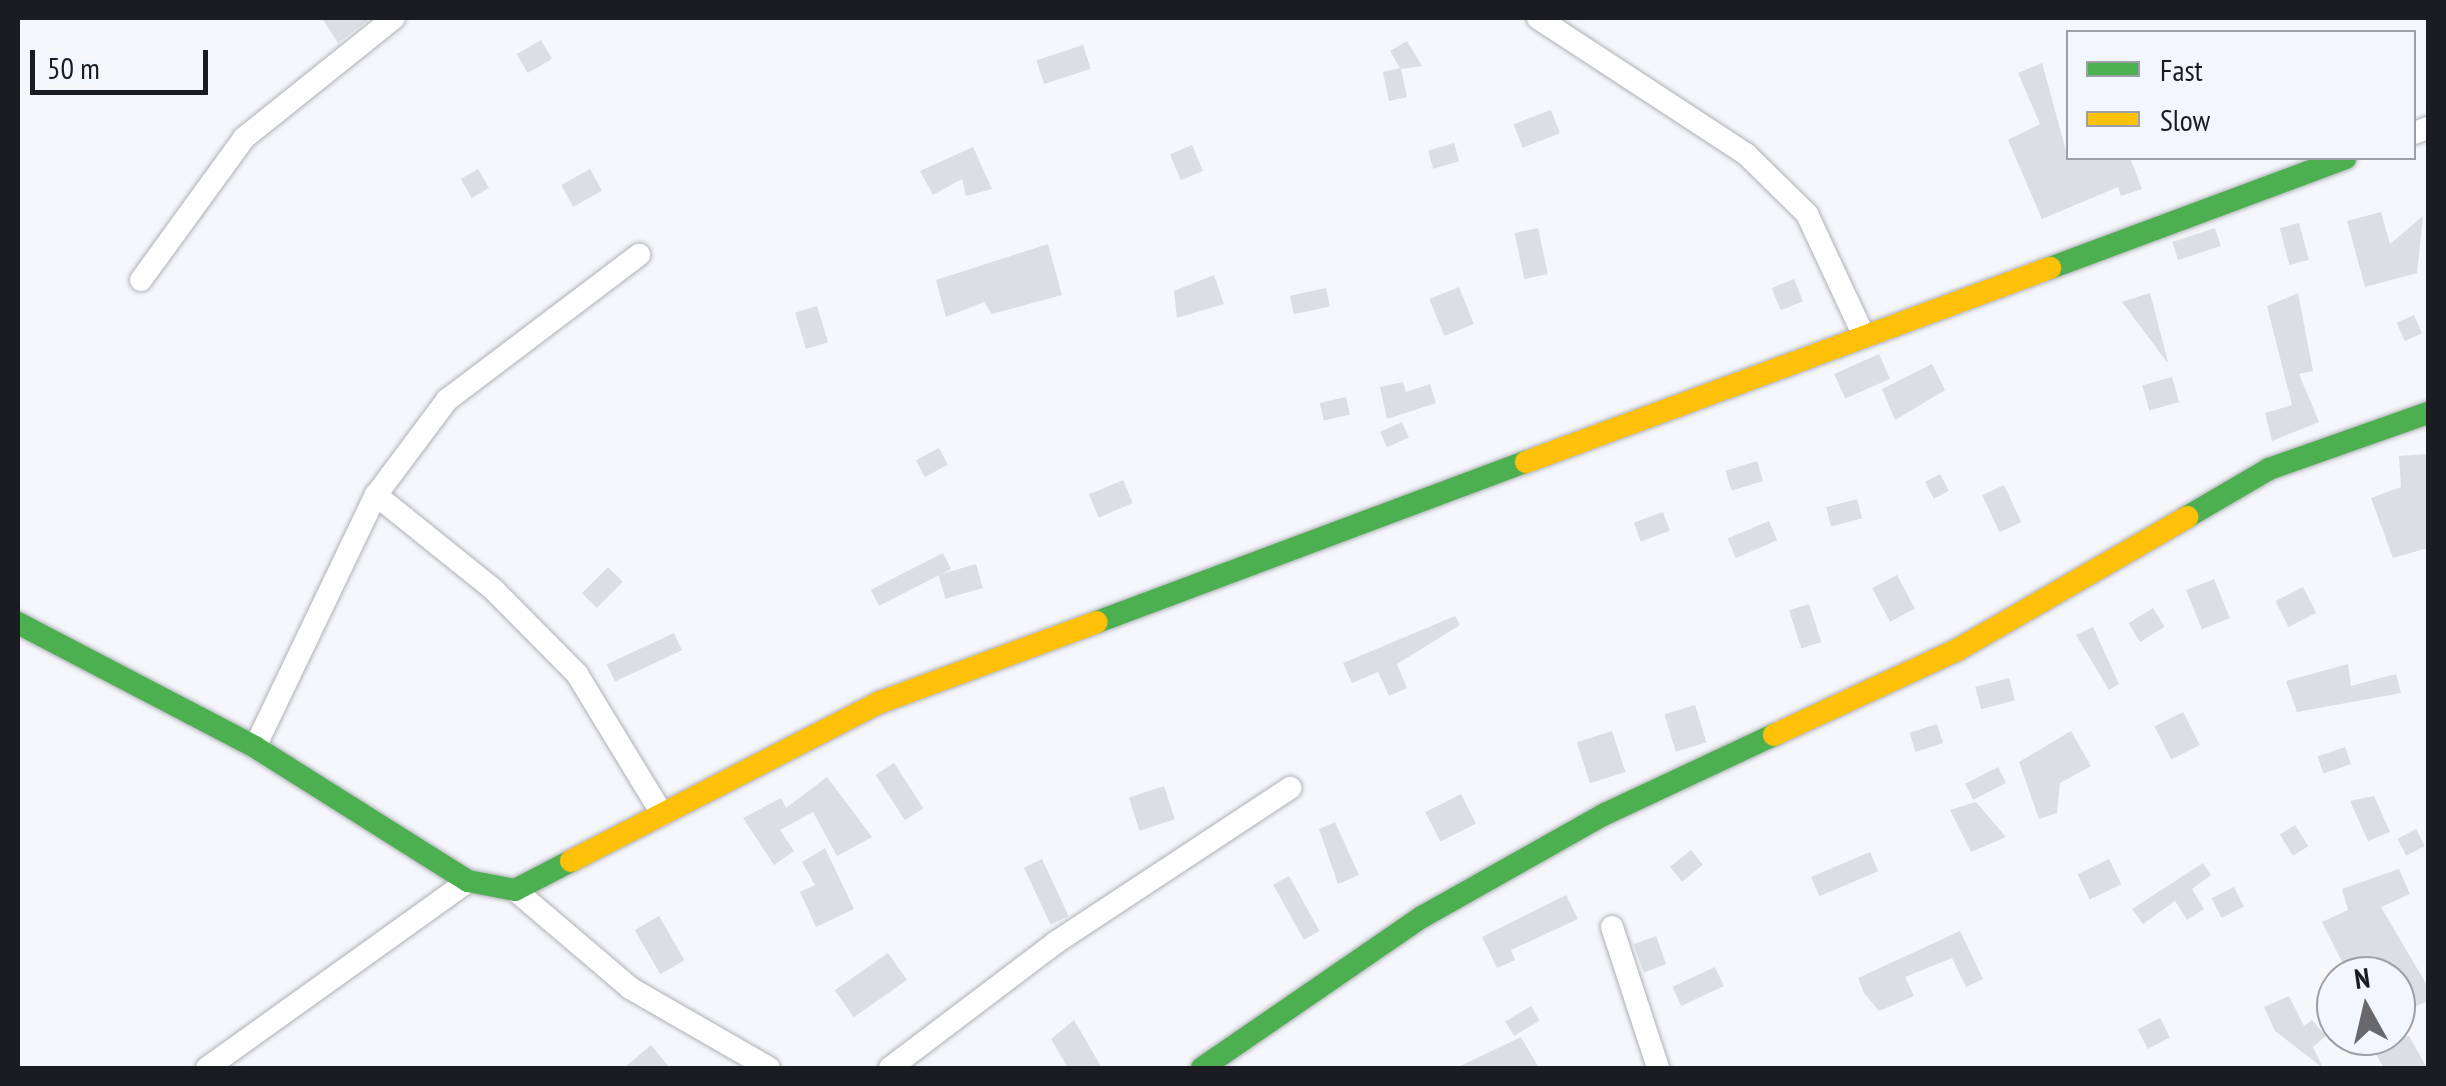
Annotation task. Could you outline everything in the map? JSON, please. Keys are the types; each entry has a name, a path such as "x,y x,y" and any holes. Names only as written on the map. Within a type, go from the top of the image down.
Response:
{"street":[{"path":"142,280 244,138 394,18"},
{"path":"1538,18 1746,154 1806,214 1863,334"},
{"path":"515,890 878,703 2340,160"},
{"path":"255,746 376,495 447,400 639,256"},
{"path":"1202,1068 1422,917 1605,814 1957,650 2270,468 2428,413"},
{"path":"376,495 494,590 578,674 662,814"},
{"path":"18,623 255,746 468,881 515,890 630,988 769,1068"},
{"path":"890,1068 1054,944 1290,788"},
{"path":"207,1068 468,881"},
{"path":"1612,926 1658,1068"}],"building":[{"path":"322,18 371,18 338,43"},
{"path":"541,40 552,59 528,73 517,54"},
{"path":"1407,41 1422,66 1401,69 1407,97 1389,101 1383,72 1400,68 1390,51"},
{"path":"1083,45 1091,69 1044,84 1036,60"},
{"path":"2042,63 2066,160 2131,160 2142,189 2121,196 2118,187 2042,219 2008,140 2040,124 2018,73"},
{"path":"1551,110 1560,133 1523,148 1514,124"},
{"path":"1454,143 1459,161 1433,169 1428,150"},
{"path":"1192,145 1203,171 1181,180 1170,154"},
{"path":"973,147 992,189 966,196 962,179 933,195 920,171"},
{"path":"478,169 489,188 472,198 461,179"},
{"path":"590,169 602,191 573,207 561,185"},
{"path":"2381,212 2390,244 2423,216 2417,273 2365,287 2347,221"},
{"path":"2299,223 2309,260 2290,265 2280,228"},
{"path":"1538,228 1548,274 1524,279 1515,233"},
{"path":"2215,228 2221,246 2178,260 2172,242"},
{"path":"1048,244 1062,295 992,314 984,302 946,317 936,280"},
{"path":"1214,275 1224,304 1177,318 1174,291"},
{"path":"1794,279 1803,301 1781,310 1772,288"},
{"path":"1459,287 1474,324 1444,336 1429,299"},
{"path":"1326,288 1330,307 1294,314 1290,296"},
{"path":"2150,293 2168,362 2122,302"},
{"path":"2298,293 2313,371 2299,374 2319,422 2272,441 2265,413 2292,405 2267,306"},
{"path":"817,306 828,342 806,349 795,313"},
{"path":"2414,315 2422,333 2405,341 2397,323"},
{"path":"1879,354 1890,379 1845,399 1834,374"},
{"path":"1932,364 1945,390 1895,420 1882,389"},
{"path":"2172,377 2179,402 2149,411 2142,386"},
{"path":"1403,382 1406,392 1430,384 1436,403 1387,419 1380,387"},
{"path":"1346,397 1350,415 1324,421 1320,403"},
{"path":"1402,422 1409,438 1387,447 1380,432"},
{"path":"939,448 948,465 925,477 916,460"},
{"path":"2427,454 2428,548 2393,558 2371,498 2401,487 2399,456"},
{"path":"1757,461 1763,481 1732,491 1725,471"},
{"path":"1940,474 1949,491 1934,499 1925,482"},
{"path":"1123,480 1133,503 1099,517 1089,494"},
{"path":"2004,485 2021,522 2000,532 1982,495"},
{"path":"1857,499 1862,518 1831,527 1826,507"},
{"path":"1663,512 1670,531 1641,541 1634,523"},
{"path":"1769,521 1777,540 1736,558 1728,539"},
{"path":"943,553 951,569 879,606 871,590"},
{"path":"976,564 983,588 945,599 939,575"},
{"path":"608,567 623,582 597,608 582,593"},
{"path":"1897,575 1915,609 1890,622 1872,588"},
{"path":"2214,579 2230,618 2202,629 2186,590"},
{"path":"2303,587 2316,613 2289,627 2275,601"},
{"path":"1809,604 1821,642 1801,649 1789,610"},
{"path":"2153,608 2165,627 2140,642 2128,623"},
{"path":"1455,616 1460,625 1397,664 1407,688 1389,696 1378,672 1352,683 1343,663"},
{"path":"2093,627 2119,684 2109,690 2076,635"},
{"path":"674,633 682,650 615,681 607,664"},
{"path":"2348,664 2351,686 2396,674 2401,693 2297,712 2286,681"},
{"path":"2009,678 2015,700 1981,709 1975,687"},
{"path":"1695,705 1706,742 1676,752 1664,714"},
{"path":"2183,712 2200,745 2171,759 2154,727"},
{"path":"1937,724 1943,743 1916,752 1909,733"},
{"path":"1612,731 1625,772 1590,783 1577,742"},
{"path":"2071,731 2091,766 2060,783 2057,813 2039,819 2019,762"},
{"path":"2345,747 2351,764 2323,773 2318,756"},
{"path":"894,763 923,808 905,820 876,775"},
{"path":"1998,767 2006,783 1973,800 1965,784"},
{"path":"827,777 872,837 837,856 813,812 780,830 794,851 774,865 743,818 781,798 786,808"},
{"path":"1164,786 1175,819 1140,831 1129,797"},
{"path":"1461,794 1476,823 1440,842 1425,812"},
{"path":"2374,796 2390,832 2368,841 2350,801"},
{"path":"1976,802 2006,837 1971,852 1950,810"},
{"path":"1335,822 1359,875 1338,884 1319,829"},
{"path":"2295,825 2308,846 2293,856 2280,835"},
{"path":"2416,829 2425,846 2406,856 2397,839"},
{"path":"825,848 854,909 816,927 800,892 815,885 802,862"},
{"path":"1691,850 1703,865 1682,882 1670,867"},
{"path":"1870,852 1878,871 1819,896 1811,877"},
{"path":"1042,859 1069,916 1050,925 1024,867"},
{"path":"2109,859 2121,884 2090,900 2078,874"},
{"path":"2203,863 2211,875 2192,889 2204,909 2187,920 2175,901 2143,924 2132,909"},
{"path":"2399,869 2410,894 2381,907 2410,956 2339,956 2322,922 2348,910 2342,889"},
{"path":"1289,876 1320,931 1304,940 1273,885"},
{"path":"2234,887 2244,907 2222,918 2212,898"},
{"path":"1566,895 1578,919 1511,950 1515,960 1497,968 1482,937"},
{"path":"659,916 684,960 660,974 635,930"},
{"path":"1960,931 1983,979 1966,987 1952,958 1905,977 1914,996 1879,1011 1864,993 1858,978"},
{"path":"1656,936 1666,964 1644,972 1633,944"},
{"path":"888,953 907,980 854,1017 835,990"},
{"path":"1715,967 1724,986 1681,1006 1672,987"},
{"path":"2416,967 2428,987 2428,1001 2416,1006"},
{"path":"2289,996 2304,1026 2312,1020 2316,1025 2313,1047 2323,1068 2275,1031 2264,1007"},
{"path":"1531,1006 1540,1021 1514,1036 1505,1021"},
{"path":"2160,1018 2170,1038 2148,1049 2138,1029"},
{"path":"1074,1020 1102,1068 1068,1068 1051,1039"},
{"path":"1521,1037 1539,1068 1456,1068"},
{"path":"651,1045 670,1068 624,1068"},
{"path":"2416,1048 2427,1068 2384,1068 2377,1056 2416,1056"}],"traffic: fast":[{"path":"2050,268 2340,160"},
{"path":"2187,517 2269,469 2428,413"},
{"path":"1097,622 1526,462"},
{"path":"18,623 255,747 468,881 515,890 571,861"},
{"path":"1202,1068 1422,917 1605,814 1774,735"}],"traffic: slow":[{"path":"1526,462 2050,268"},
{"path":"1774,735 1957,650 2187,517"},
{"path":"571,861 878,703 1097,622"}]}
